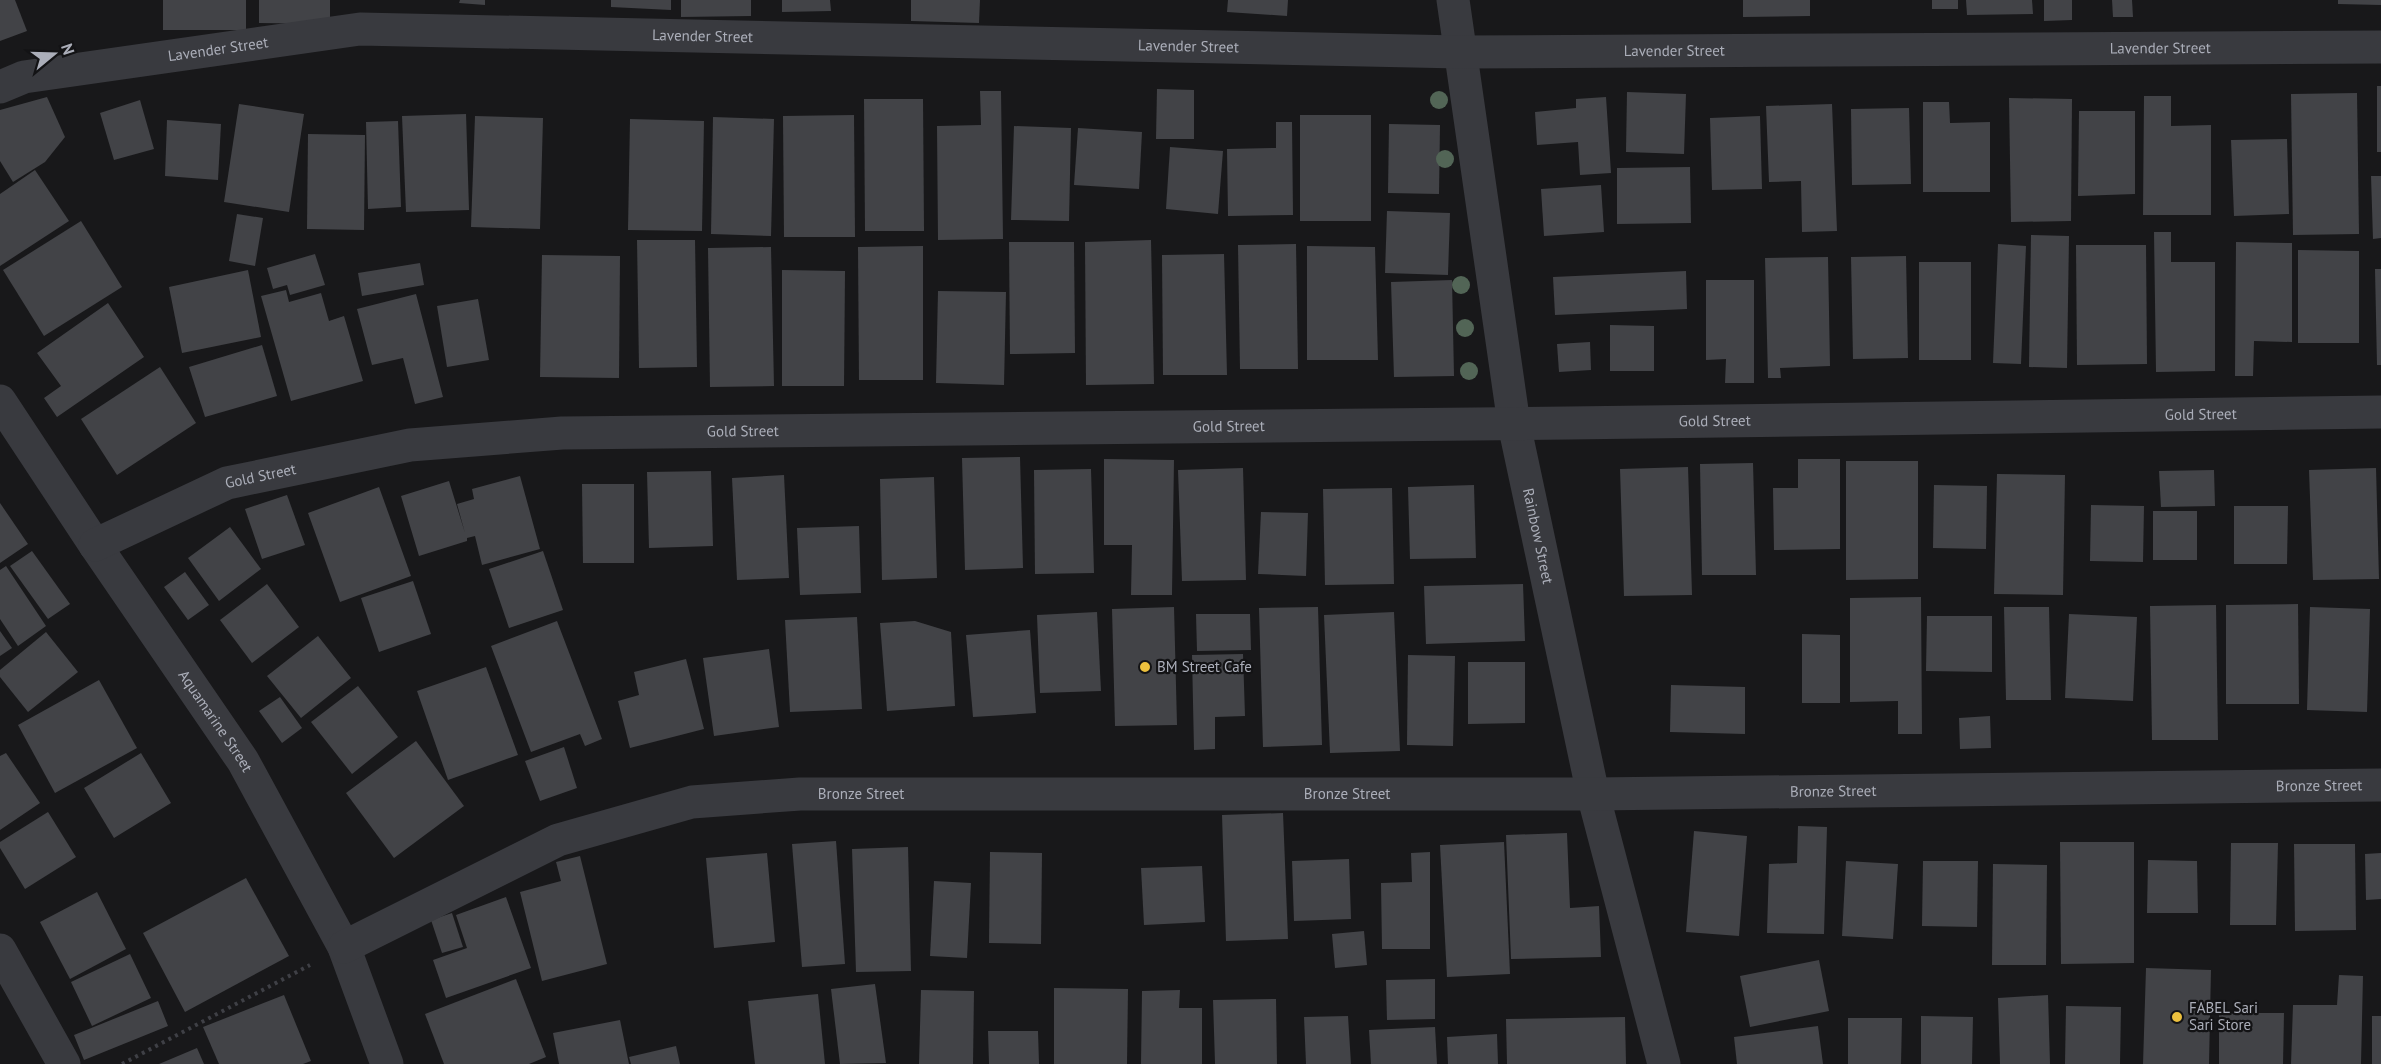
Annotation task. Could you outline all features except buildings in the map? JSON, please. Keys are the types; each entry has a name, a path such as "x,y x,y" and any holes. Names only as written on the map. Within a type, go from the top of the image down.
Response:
{"street":[{"name":"Rainbow Street","path":"1453,0 1514,424 1593,794 1664,1064"},
{"name":"Lavender Street","path":"0,87 24,77 359,14 1460,52 2381,47"},
{"name":"Aquamarine Street","path":"0,401 95,545 243,761 344,947 387,1064"},
{"name":"Gold Street","path":"95,545 227,483 410,445 562,433 1514,424 2381,412"},
{"name":"Bronze Street","path":"344,947 558,840 692,802 800,794 1593,794 2381,785"},
{"path":"0,950 64,1064"}],"path":[{"path":"122,1064 344,947"}],"place":[{"name":"BM Street Cafe","path":"1145,667"},
{"name":"FABEL Sari Sari Store","path":"2177,1017"}]}
